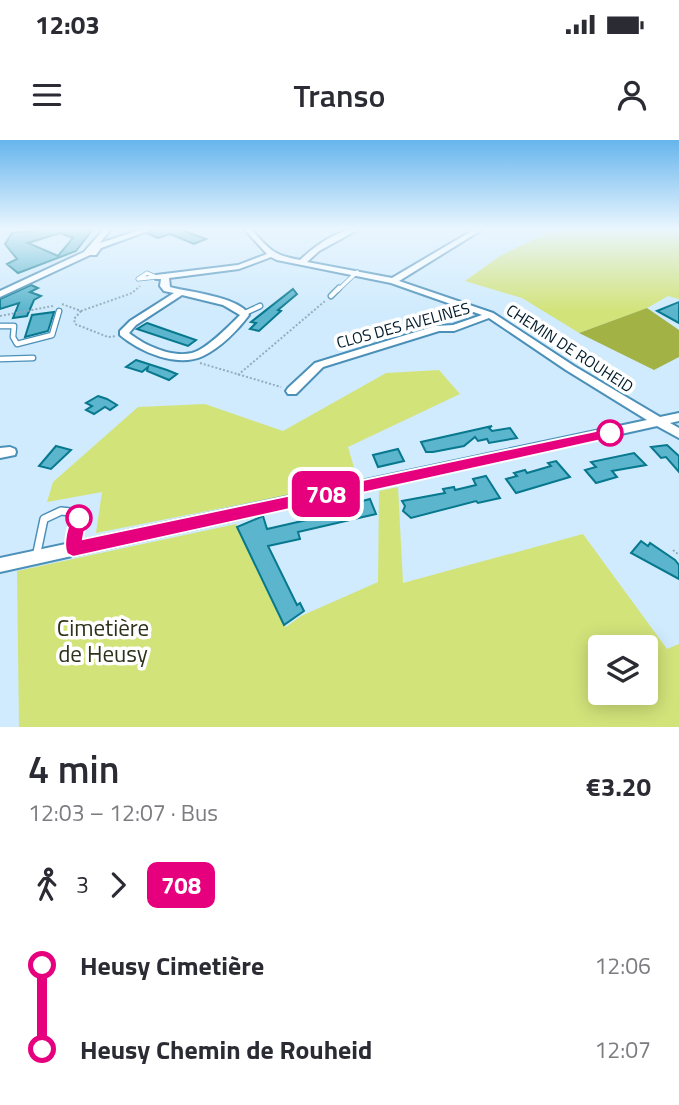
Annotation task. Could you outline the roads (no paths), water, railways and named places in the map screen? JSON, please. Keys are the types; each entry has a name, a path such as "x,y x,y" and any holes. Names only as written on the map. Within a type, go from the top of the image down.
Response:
{"street":[{"path":"0,294 79,256"},
{"path":"181,292 133,323 124,334 139,345 187,357 198,355 241,320 245,313 219,299 164,286 160,276 239,267 267,256"},
{"name":"CHEMIN DE ROUHEID","path":"277,256 393,281 490,314 607,391 679,434"},
{"path":"301,262 307,256"},
{"path":"393,281 434,256"},
{"name":"CLOS DES AVELINES","path":"292,391 319,365 426,331 454,328 490,314"},
{"path":"0,565 679,418"}],"lane":[{"path":"331,296 357,272"},
{"path":"143,279 160,276"},
{"path":"245,313 260,306"},
{"path":"0,326 14,326 13,337 17,344 33,342 51,335 59,311"},
{"path":"0,359 33,358"},
{"path":"36,557 44,519 53,513 73,509 80,513 73,549"}],"park label":[{"name":"Cimetière de Heusy","path":"103,640"}]}
